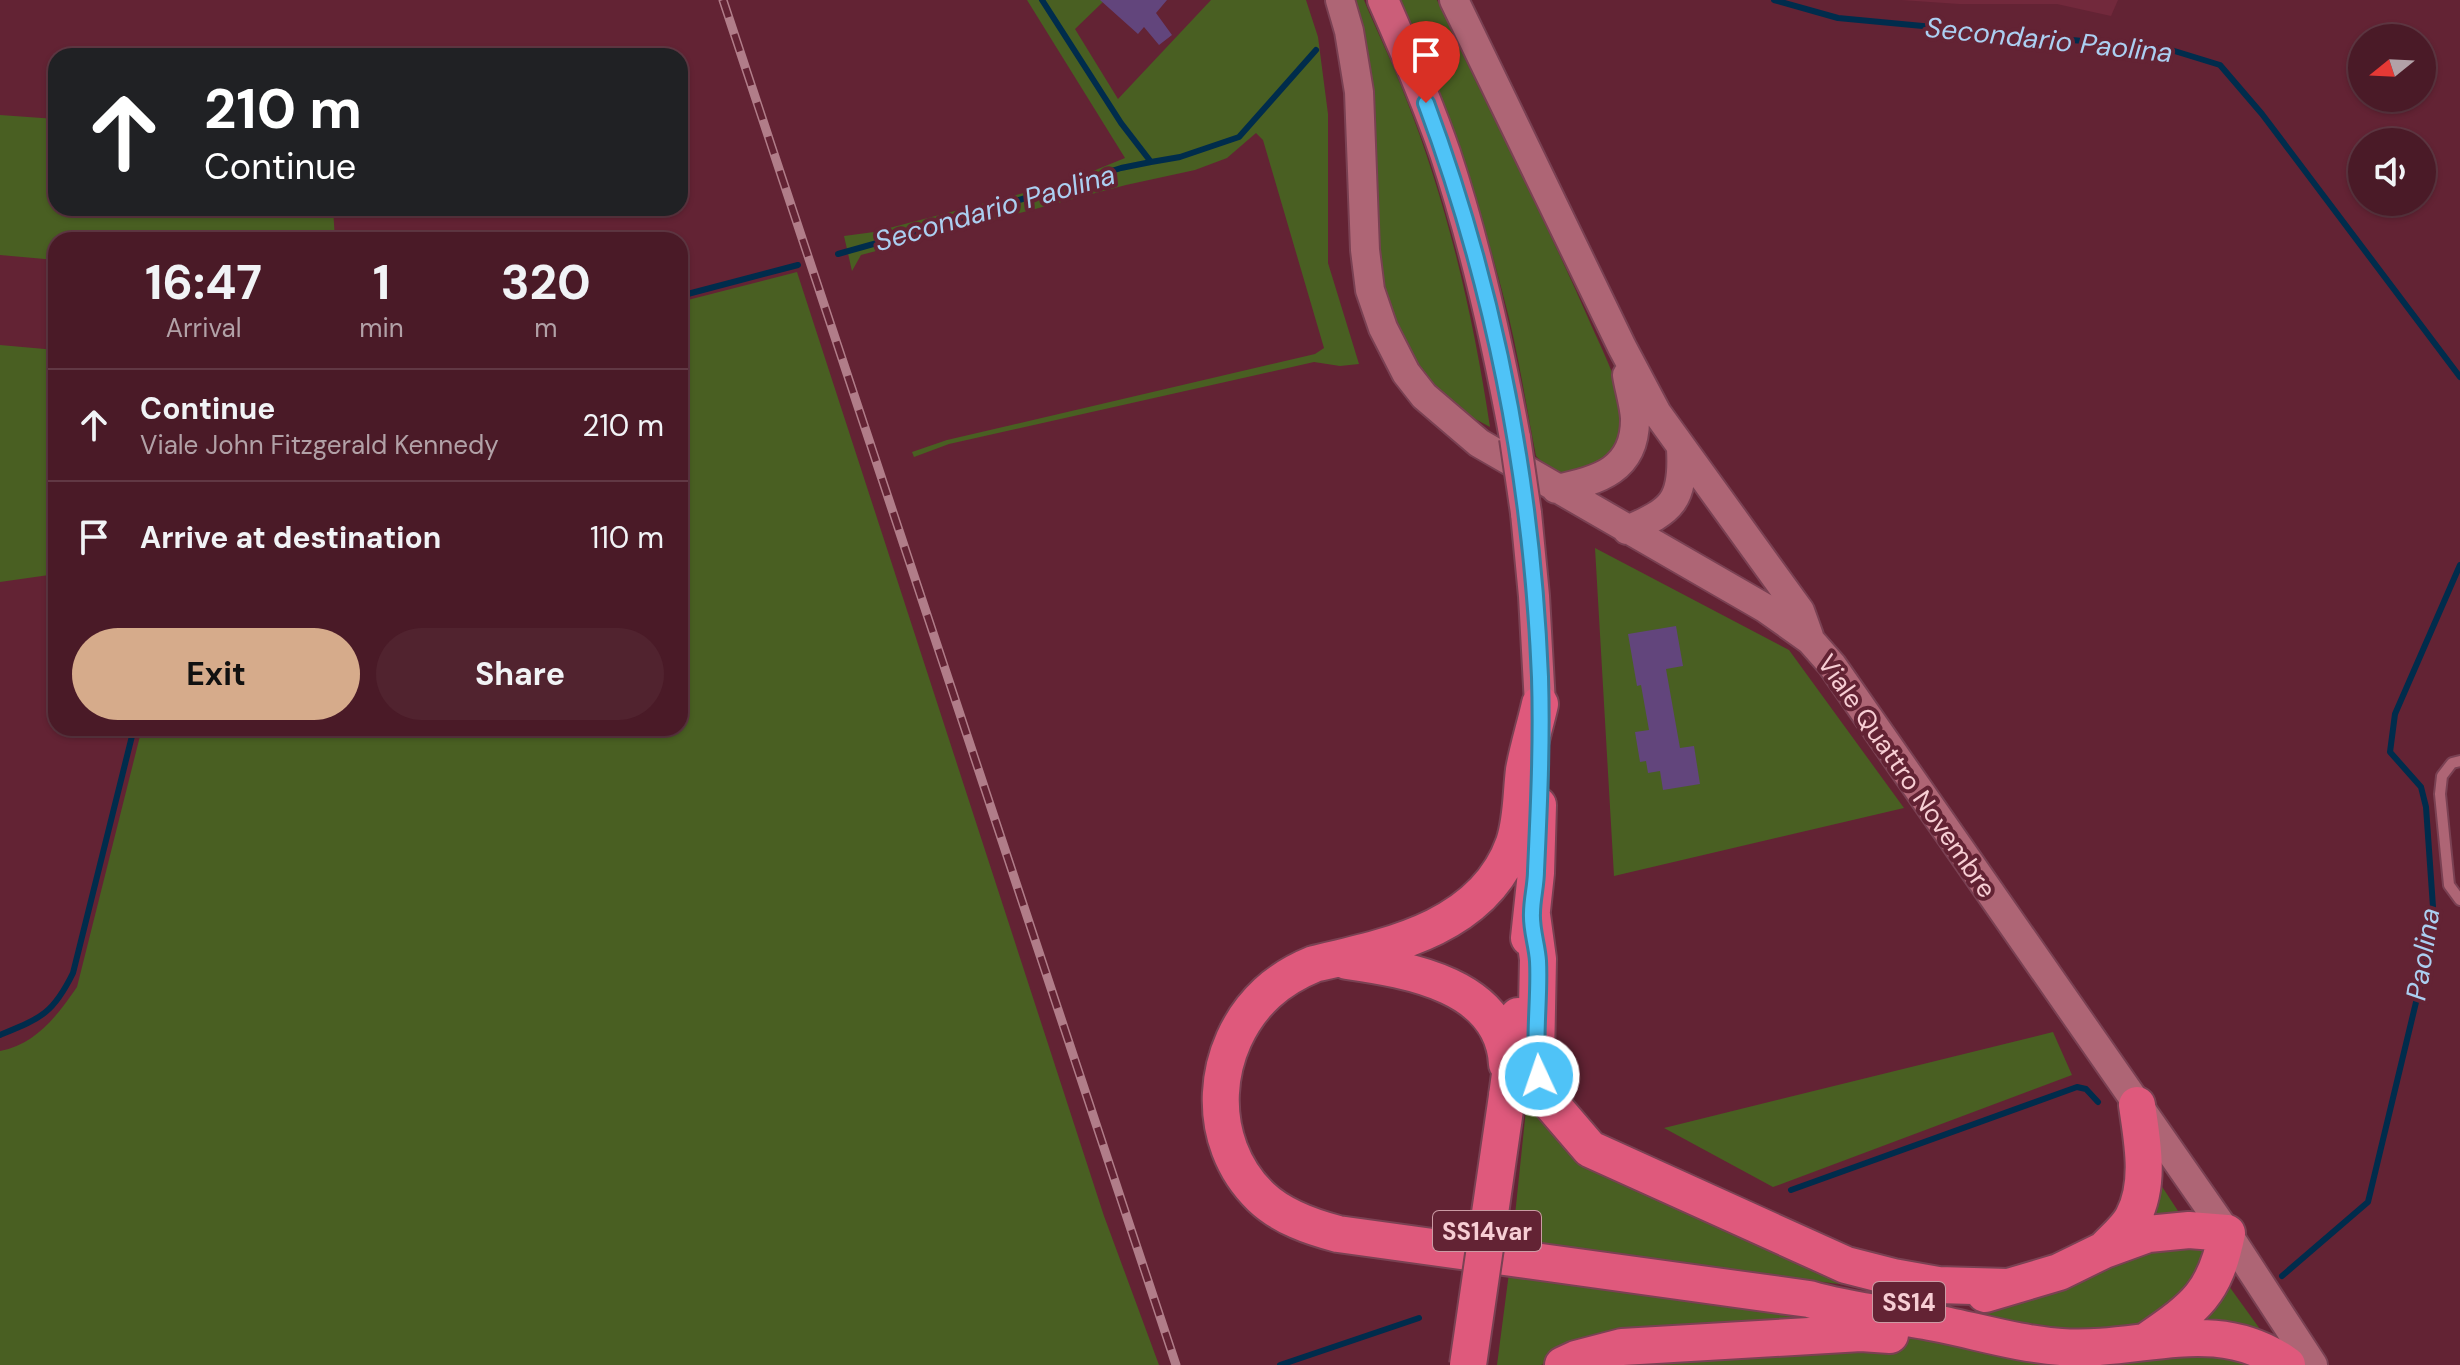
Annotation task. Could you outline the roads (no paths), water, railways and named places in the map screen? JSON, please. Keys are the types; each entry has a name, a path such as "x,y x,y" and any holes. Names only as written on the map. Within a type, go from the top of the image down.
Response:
{"highway":[{"name":"SS14var","path":"1468,1365 1532,915 1536,873 1540,704"},
{"path":"1540,704 1524,769 1520,821 1514,843 1484,894 1458,915 1432,930 1298,971 1267,992 1238,1029 1227,1055 1220,1097 1223,1125 1240,1171 1262,1198 1297,1221 1338,1234 1809,1299 1847,1310 1933,1322 2015,1342"},
{"path":"1532,915 1538,959 1536,1058 1539,1076 1548,1100 1590,1149 1846,1265 1938,1285 2008,1287 2059,1272 2104,1250 2148,1234 2189,1230 2227,1233 2222,1259 2205,1295 2187,1313 2146,1341"},
{"path":"1333,959 1417,973 1465,994 1500,1032 1506,1050 1507,1093"},
{"path":"2104,1250 2133,1219 2142,1191 2142,1139 2137,1105"},
{"name":"SS14","path":"1809,1299 1851,1298 1878,1302 1947,1300 1972,1298 2008,1287"},
{"path":"1563,1365 1622,1347 1861,1333 2087,1349 2191,1336 2227,1338 2254,1346 2287,1365"}],"main road":[{"name":"Viale Quattro Novembre","path":"1340,0 1349,31 1359,92 1365,250 1370,290 1383,328 1406,373 1424,396 1479,443 1748,598 1810,640 1832,665 2227,1233 2313,1365"},
{"path":"1383,0 1426,103 1458,193 1499,350 1526,513 1540,704"},
{"path":"1454,0 1657,413 1800,611 1810,640"},
{"path":"1556,489 1605,477 1630,448 1635,418 1622,347"},
{"path":"1627,530 1669,509 1683,473 1681,449"},
{"path":"1728,512 1738,543 1748,598"}],"lane":[{"path":"2460,761 2452,763 2442,776 2440,794 2449,885 2460,900"}],"waterway":[{"name":"Secondario Paolina","path":"1042,0 1121,123 1151,162 1180,157 1239,137 1316,50"},
{"name":"Secondario Paolina","path":"1774,0 1838,18 2168,49 2220,65 2262,114 2460,377"},
{"name":"Secondario Paolina","path":"838,254 1121,168 1151,162"},
{"path":"688,294 798,265"},
{"name":"Paolina","path":"2282,1276 2368,1202 2430,944 2433,907 2426,807 2421,787 2390,752 2395,714 2460,565"},
{"path":"0,1035 44,1013 59,998 73,973 132,736"},
{"name":"Paolina","path":"1791,1190 2077,1087 2086,1089 2098,1102"},
{"name":"Paolina","path":"1280,1365 1419,1318"}],"railway":[{"path":"723,0 1176,1365"}]}
